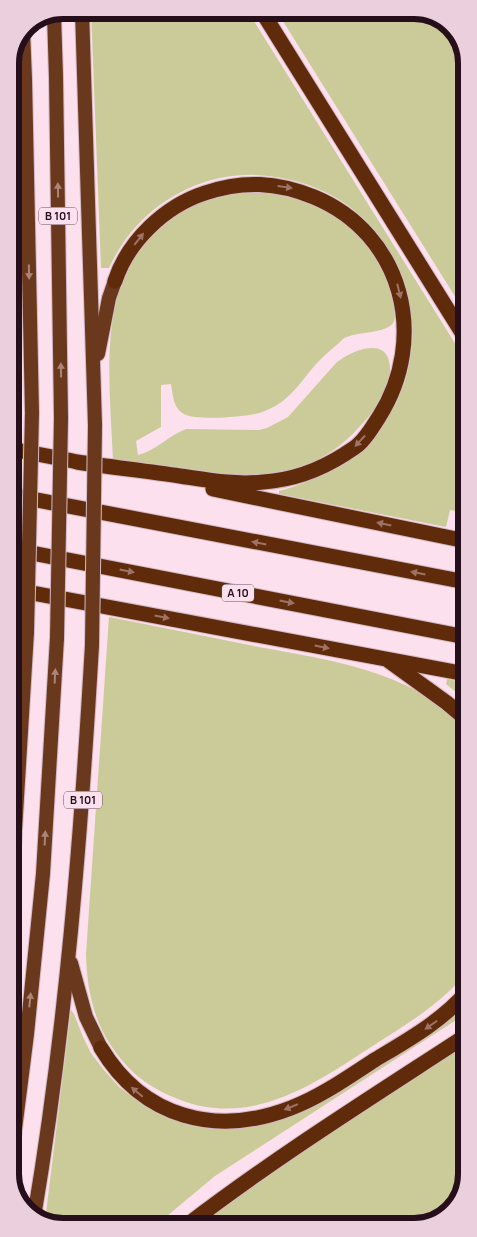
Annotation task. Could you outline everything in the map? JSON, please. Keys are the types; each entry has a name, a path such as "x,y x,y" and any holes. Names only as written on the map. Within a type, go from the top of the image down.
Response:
{"highway":[{"name":"B 101","path":"35,1208 55,1082 69,955 84,780 92,645 95,425 82,19"},
{"path":"267,19 458,326"},
{"name":"B 101","path":"19,1097 43,874 57,638 61,418 54,20"},
{"name":"B 101","path":"19,764 27,632 32,413 24,43"},
{"path":"77,462 228,483 262,483 292,478 327,466 359,444 389,401 398,378 405,344 404,318 399,288 388,263 374,240 353,220 325,202 293,188 255,183 224,187 193,197 168,212 150,226 128,254 109,298 94,380"},
{"path":"19,451 458,539"},
{"path":"19,497 458,580"},
{"name":"A 10","path":"19,551 458,635"},
{"path":"19,590 458,672"},
{"path":"386,659 458,712"},
{"path":"69,955 86,1017 100,1048 110,1064 143,1097 168,1110 199,1120 229,1121 259,1118 292,1108 324,1092 433,1024 458,1002"},
{"path":"196,1218 234,1189 298,1145 458,1041"}],"green space":[{"path":"91,19 253,19 458,348 458,512 450,510 446,527 279,494 279,491 300,484 327,471 375,436 401,392 411,354 411,316 403,279 386,246 362,217 330,194 291,180 270,176 239,175 208,181 176,194 162,203 137,225 117,252 109,268 101,268"},
{"path":"282,19 417,19 434,23 454,43 458,63 458,301"},
{"path":"248,191 278,192 300,198 318,206 349,227 374,256 383,272 394,306 395,316 393,323 379,331 344,338 320,359 297,388 285,399 259,413 221,418 190,416 184,414 178,408 174,401 171,384 161,385 161,427 136,441 138,455 151,450 186,429 259,430 267,428 288,417 336,363 360,350 377,348 383,351 388,358 390,376 385,391 377,406 362,424 336,448 307,464 277,473 245,476 213,475 113,459 109,380 110,341 116,305 127,271 146,241 174,216 214,197"},
{"path":"109,617 312,657 368,670 419,692 443,708 458,721 458,982 410,1022 328,1075 282,1097 258,1105 234,1108 209,1107 183,1101 151,1086 134,1073 122,1060 112,1047 97,1019 89,988 86,954"},
{"path":"447,679 458,681 458,694 446,684"},
{"path":"458,1007 458,1019 215,1176 165,1218 60,1218 46,1215 71,1010 91,1053 119,1087 139,1102 165,1115 233,1128 268,1123 293,1114"},
{"path":"458,1048 458,1180 451,1199 434,1214 420,1218 206,1218 245,1188"}]}
